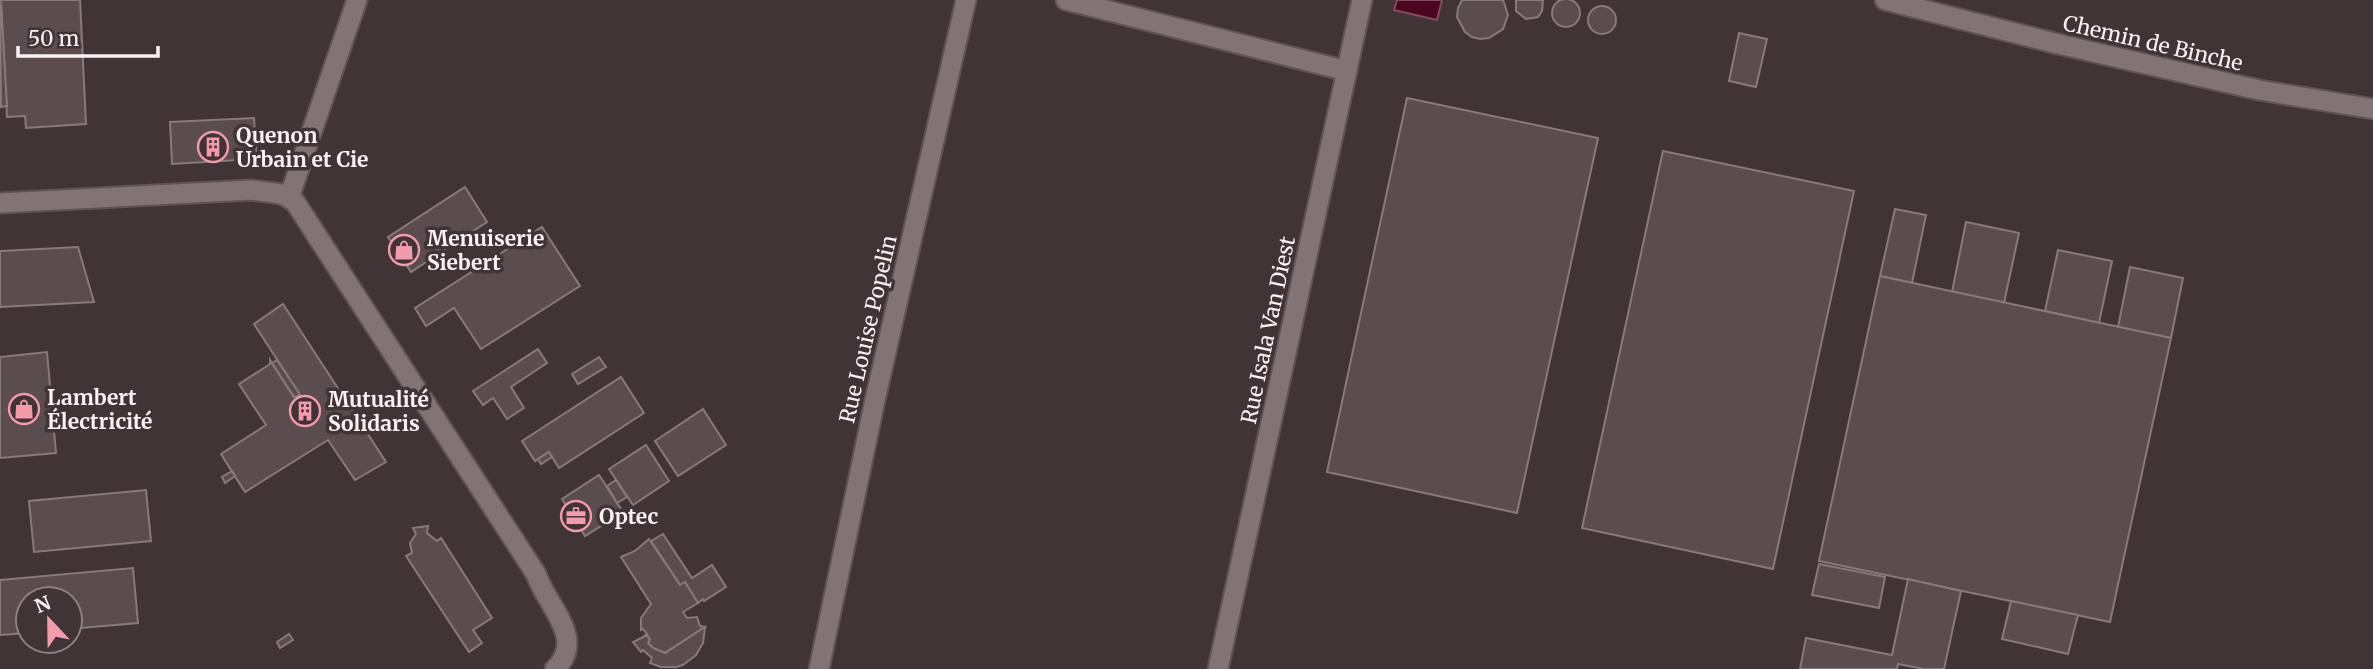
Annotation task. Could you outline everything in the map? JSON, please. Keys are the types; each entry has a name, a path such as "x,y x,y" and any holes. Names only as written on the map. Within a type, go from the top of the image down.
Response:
{"street":[{"path":"289,198 357,0"},
{"name":"Rue Louise Popelin","path":"819,669 875,400 966,0"},
{"path":"1066,0 1347,71"},
{"name":"Rue Isala Van Diest","path":"1218,669 1362,0"},
{"name":"Chemin de Binche","path":"1885,0 2054,43 2246,87 2373,109"},
{"path":"0,203 251,190 273,192 289,198 300,208 536,574 540,587 562,621 568,638 567,653 555,669"}],"shaded area":[{"path":"1397,0 1442,0 1437,20 1394,10"}],"building":[{"path":"1566,-1 1576,3 1580,13 1576,23 1566,27 1556,23 1552,13 1556,3"},
{"path":"1,0 80,0 86,124 26,128 25,116 7,117"},
{"path":"1462,0 1503,0 1508,15 1503,29 1489,38 1472,37 1465,32 1457,17"},
{"path":"1516,0 1543,0 1542,11 1538,17 1526,19 1516,11"},
{"path":"0,6 7,106 1,107"},
{"path":"1602,6 1612,10 1616,20 1612,30 1602,34 1592,30 1588,20 1592,10"},
{"path":"1739,33 1767,39 1756,87 1729,81"},
{"path":"1407,98 1598,138 1517,513 1327,472"},
{"name":"Quenon Urbain et Cie","path":"254,118 257,159 172,164 170,122"},
{"path":"1663,151 1854,191 1773,569 1582,528"},
{"path":"465,187 487,222 411,272 388,237"},
{"path":"1895,209 1926,215 1912,283 1880,276"},
{"path":"1966,222 2019,233 2004,303 1952,292"},
{"path":"542,227 580,286 481,349 454,308 426,326 415,308"},
{"path":"78,247 94,302 0,307 0,251"},
{"path":"2058,250 2112,261 2099,323 2045,311"},
{"path":"2130,267 2183,278 2171,338 2118,327"},
{"path":"1880,276 2171,338 2110,622 1819,561"},
{"name":"Mutualité Solidaris","path":"283,304 386,462 355,480 328,440 245,492 221,454 266,425 239,384 270,364 270,360 294,397 300,395 254,324"},
{"path":"538,349 547,363 511,387 524,408 507,419 493,398 483,405 473,391"},
{"path":"47,352 56,453 0,458 0,357"},
{"path":"599,357 606,367 578,384 572,374"},
{"path":"277,360 300,395 294,397 272,363"},
{"path":"621,377 644,413 559,468 549,452 535,461 522,441"},
{"path":"703,409 726,445 678,476 655,441"},
{"path":"646,445 669,481 633,505 609,469"},
{"path":"549,452 552,457 541,464 538,459"},
{"path":"232,471 235,476 225,483 222,477"},
{"path":"599,475 623,512 585,536 562,499"},
{"path":"616,480 627,497 617,503 607,486"},
{"path":"146,490 151,541 34,552 29,501"},
{"path":"428,526 427,533 437,541 441,538 492,618 473,630 482,643 469,652 406,556 412,553 410,543 416,534 413,528"},
{"path":"663,534 692,578 712,565 726,587 698,603 685,582 680,585 651,541"},
{"path":"649,539 680,585 685,582 698,603 683,612 687,618 697,617 700,626 705,627 665,653 653,648 648,643 650,640 647,635 644,636 647,634 641,630 641,618 651,604 621,557 635,551"},
{"path":"1819,564 1885,577 1879,608 1812,595"},
{"path":"133,568 138,623 84,628 84,585 14,585 14,634 0,635 0,580"},
{"path":"1908,579 1961,591 1944,669 1924,669 1898,664 1897,669 1800,669 1806,638 1892,655"},
{"path":"2011,601 2078,615 2068,654 2002,639"},
{"path":"705,627 703,643 696,655 676,667 661,667 650,663 652,658 643,650 641,652 633,642 647,635 650,640 648,643 653,648 665,653"},
{"path":"289,634 293,640 280,648 277,642"}],"place":[{"name":"Quenon Urbain et Cie","path":"213,147"},
{"name":"Menuiserie Siebert","path":"404,250"},
{"name":"Lambert Électricité","path":"24,409"},
{"name":"Mutualité Solidaris","path":"305,411"},
{"name":"Optec","path":"576,516"}]}
